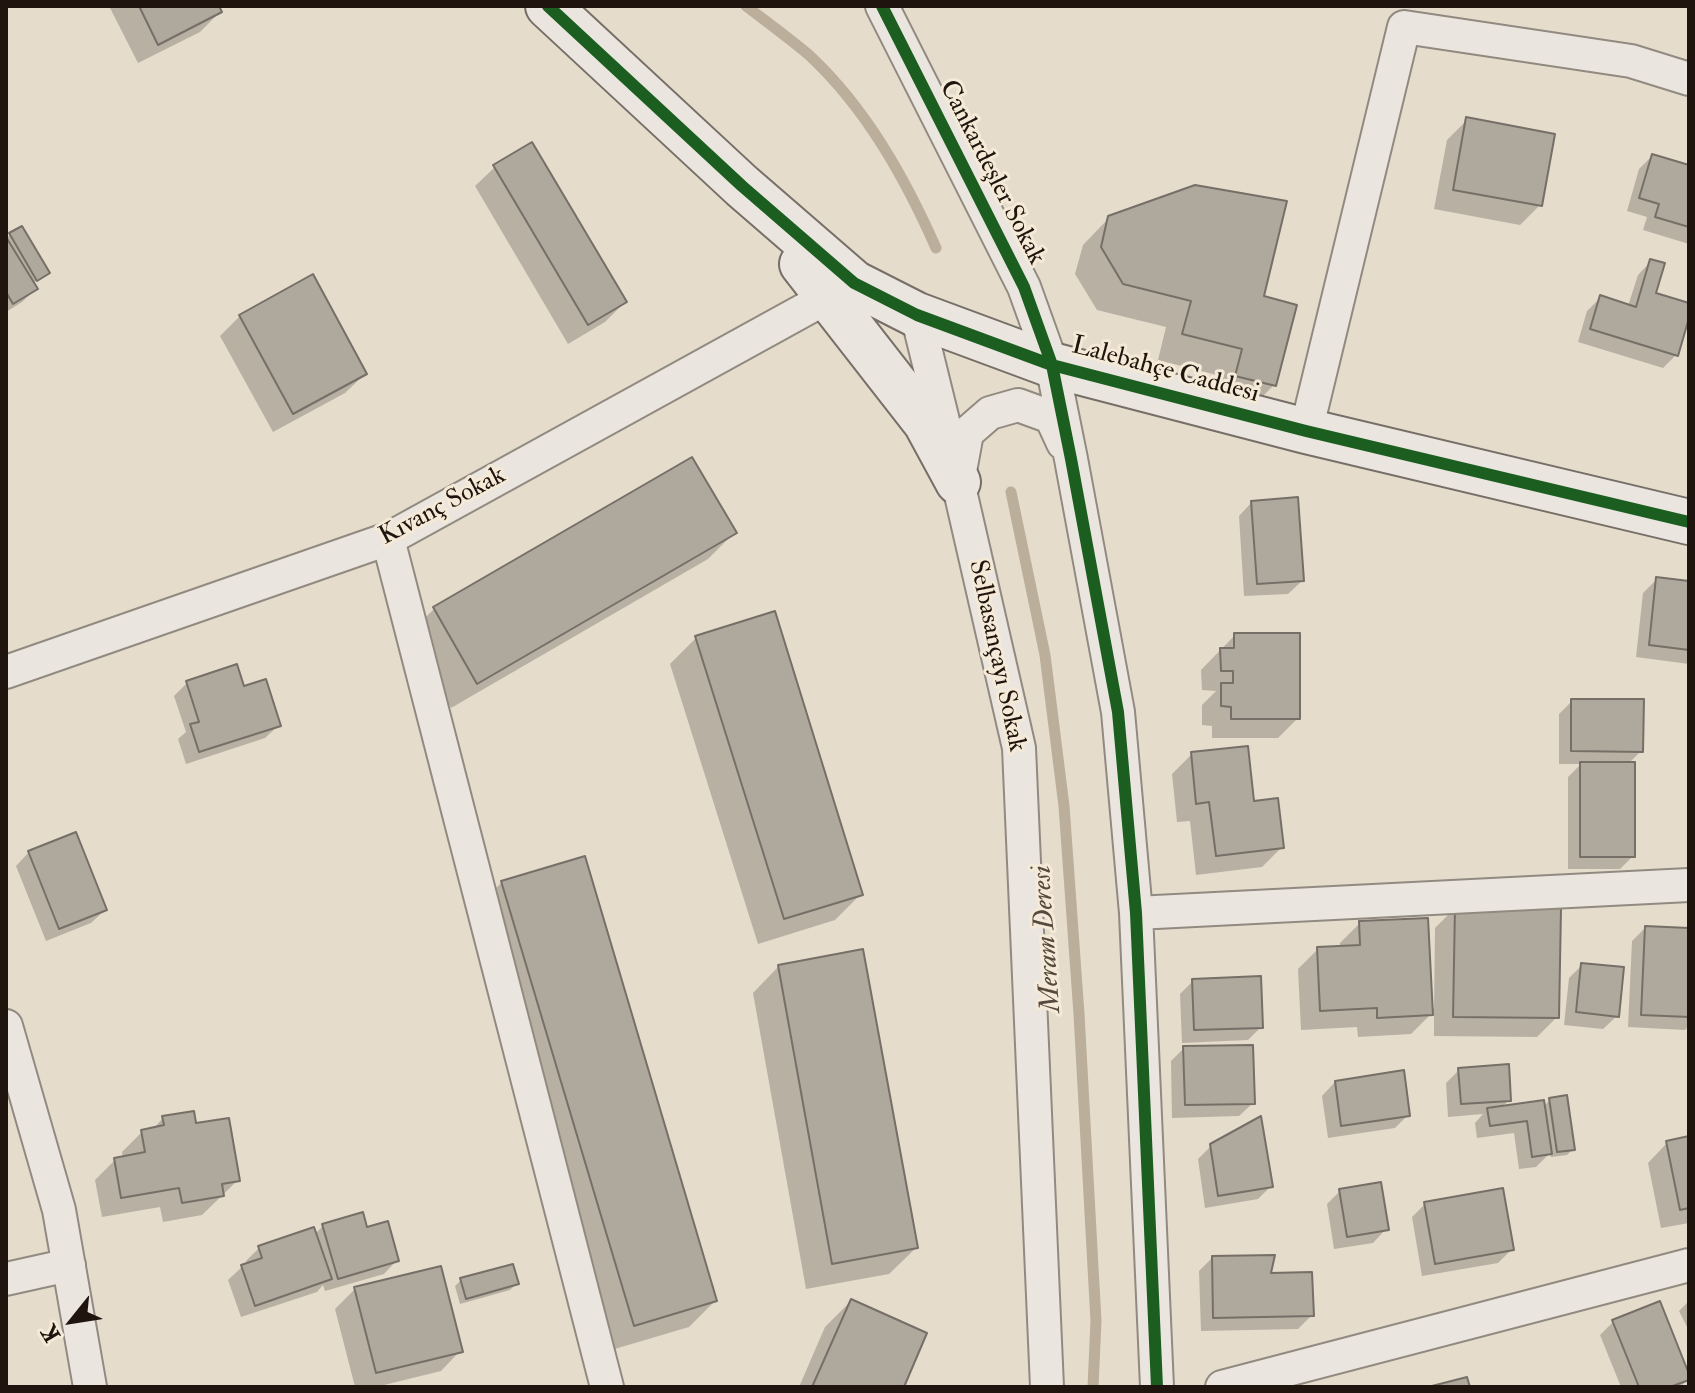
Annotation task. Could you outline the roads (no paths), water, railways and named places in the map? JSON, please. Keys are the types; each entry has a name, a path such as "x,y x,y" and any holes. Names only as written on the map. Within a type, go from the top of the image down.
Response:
{"street":[{"name":"Lalebahçe Caddesi","path":"548,6 742,186 841,289 1052,365 1306,431 1689,522"},
{"name":"Cankardeşler Sokak","path":"882,6 1024,287 1052,365 1071,459"},
{"path":"1306,431 1404,27 1631,61 1689,79"},
{"path":"841,289 926,423 958,482"},
{"name":"Kıvanç Sokak","path":"6,672 388,539 841,289"},
{"name":"Selbasançayı Sokak","path":"917,315 1019,748 1047,1387"},
{"path":"958,482 967,433 990,413 1018,405 1051,417 1071,459 1118,712 1136,913 1157,1387"},
{"path":"388,539 607,1387"},
{"path":"1136,913 1689,885"},
{"path":"6,1026 59,1210 90,1387"},
{"path":"6,1279 69,1265"},
{"path":"1222,1387 1689,1265"}],"waterway":[{"name":"Meram Deresi","path":"746,6 809,55 849,98 897,170 936,248"},
{"name":"Meram Deresi","path":"1011,492 1045,655 1064,806 1096,1321 1093,1387"}]}
